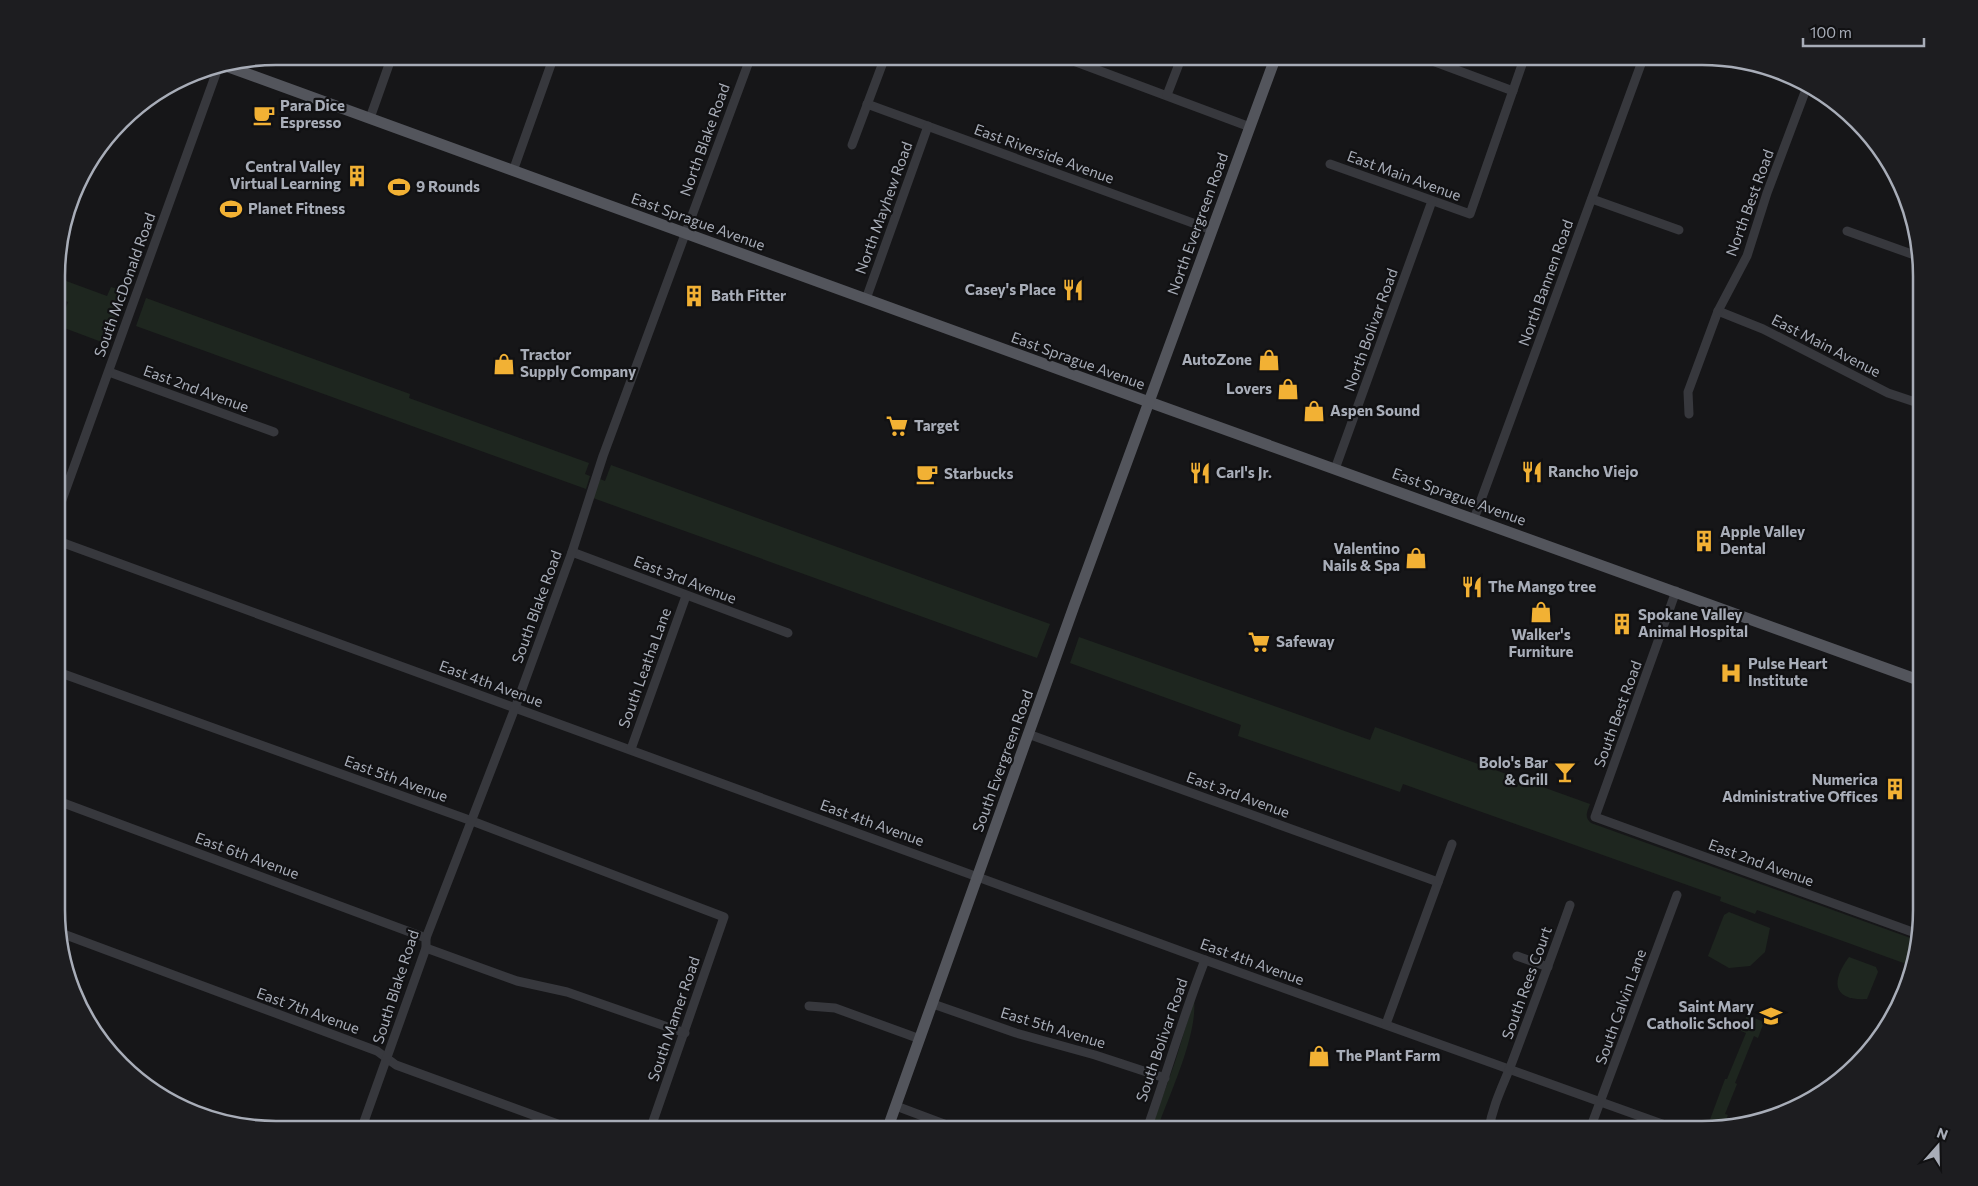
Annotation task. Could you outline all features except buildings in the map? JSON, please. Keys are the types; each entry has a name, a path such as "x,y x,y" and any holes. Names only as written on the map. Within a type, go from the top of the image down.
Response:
{"main road":[{"name":"North Evergreen Road","path":"1149,402 1273,65"},
{"name":"East Sprague Avenue","path":"235,69 1913,678"},
{"name":"South Evergreen Road","path":"890,1121 1149,402"}],"street":[{"path":"370,118 389,65"},
{"path":"513,171 551,65"},
{"name":"North Blake Road","path":"686,234 748,65"},
{"path":"852,145 882,65"},
{"path":"1093,65 1250,127"},
{"path":"1167,95 1179,65"},
{"path":"1443,65 1513,91 1522,65"},
{"name":"North Bannen Road","path":"1474,519 1641,65"},
{"name":"South McDonald Road","path":"65,492 216,74"},
{"name":"East Main Avenue","path":"1330,164 1470,214 1513,91"},
{"name":"North Best Road","path":"1689,414 1688,392 1718,311 1747,256 1767,193 1805,92"},
{"name":"East Riverside Avenue","path":"867,104 1212,230"},
{"name":"North Mayhew Road","path":"866,299 928,126"},
{"path":"1592,199 1679,230"},
{"name":"North Bolivar Road","path":"1335,469 1432,201"},
{"path":"1847,232 1912,254"},
{"name":"South Blake Road","path":"364,1121 426,948 426,938 515,708 572,552 601,461 686,234"},
{"name":"East Main Avenue","path":"1718,311 1763,329 1888,393 1913,401"},
{"name":"East 2nd Avenue","path":"109,372 274,432"},
{"name":"East 4th Avenue","path":"65,544 1205,960 1653,1121"},
{"name":"East 3rd Avenue","path":"572,552 788,633"},
{"name":"South Best Road","path":"1595,817 1676,591"},
{"name":"South Leatha Lane","path":"631,749 686,596"},
{"name":"East 5th Avenue","path":"65,675 472,821 724,917"},
{"name":"East 3rd Avenue","path":"1028,734 1438,882"},
{"name":"East 6th Avenue","path":"65,804 426,938"},
{"name":"East 2nd Avenue","path":"1595,817 1912,932"},
{"path":"1386,1024 1452,844"},
{"name":"South Calvin Lane","path":"1593,1121 1677,895"},
{"name":"South Rees Court","path":"1490,1121 1492,1111 1510,1070 1570,905"},
{"name":"South Mamer Road","path":"653,1121 724,917"},
{"name":"East 7th Avenue","path":"67,935 378,1051 396,1065 549,1121"},
{"path":"426,948 517,981 568,992 684,1033"},
{"path":"1517,956 1548,967"},
{"name":"South Bolivar Road","path":"1149,1121 1205,960"},
{"name":"East 5th Avenue","path":"933,1004 1016,1033 1095,1055 1165,1078"},
{"path":"809,1006 835,1008 920,1039"},
{"path":"896,1106 936,1121"}],"shaded area":[{"path":"65,281 107,296 111,287 125,291 107,344 65,328 65,310 68,302 65,301"},
{"path":"146,298 410,394 409,398 589,463 585,474 590,476 586,489 136,326"},
{"path":"611,465 1050,624 1037,658 593,498 600,479 605,481"},
{"path":"1079,637 1370,740 1375,727 1590,804 1587,816 1591,823 1911,938 1906,964 1757,910 1755,914 1720,901 1721,897 1403,784 1400,792 1238,736 1241,725 1070,663"},
{"path":"1729,912 1770,928 1765,952 1750,966 1729,968 1708,956 1724,915"},
{"path":"1849,957 1876,967 1878,972 1867,999 1847,997 1838,988 1839,974"},
{"path":"1194,1000 1192,1030 1182,1065 1160,1121 1154,1121"},
{"path":"1747,1015 1764,1022 1758,1038 1754,1036 1735,1083 1737,1084 1725,1114 1728,1115 1726,1119 1709,1121 1725,1079 1727,1079 1746,1033 1741,1031"}],"place":[{"name":"Para Dice Espresso","path":"264,115"},
{"name":"Central Valley Virtual Learning","path":"357,176"},
{"name":"9 Rounds","path":"399,187"},
{"name":"Planet Fitness","path":"231,209"},
{"name":"Casey's Place","path":"1073,290"},
{"name":"Bath Fitter","path":"694,296"},
{"name":"AutoZone","path":"1269,360"},
{"name":"Tractor Supply Company","path":"504,364"},
{"name":"Lovers","path":"1288,389"},
{"name":"Aspen Sound","path":"1314,411"},
{"name":"Target","path":"897,426"},
{"name":"Rancho Viejo","path":"1532,472"},
{"name":"Carl's Jr.","path":"1200,473"},
{"name":"Starbucks","path":"927,474"},
{"name":"Apple Valley Dental","path":"1704,541"},
{"name":"Valentino Nails & Spa","path":"1416,558"},
{"name":"The Mango tree","path":"1472,587"},
{"name":"Walker's Furniture","path":"1541,612"},
{"name":"Spokane Valley Animal Hospital","path":"1622,624"},
{"name":"Safeway","path":"1259,642"},
{"name":"Pulse Heart Institute","path":"1731,673"},
{"name":"Bolo's Bar & Grill","path":"1565,772"},
{"name":"Numerica Administrative Offices","path":"1895,789"},
{"name":"Saint Mary Catholic School","path":"1771,1016"},
{"name":"The Plant Farm","path":"1319,1056"}]}
